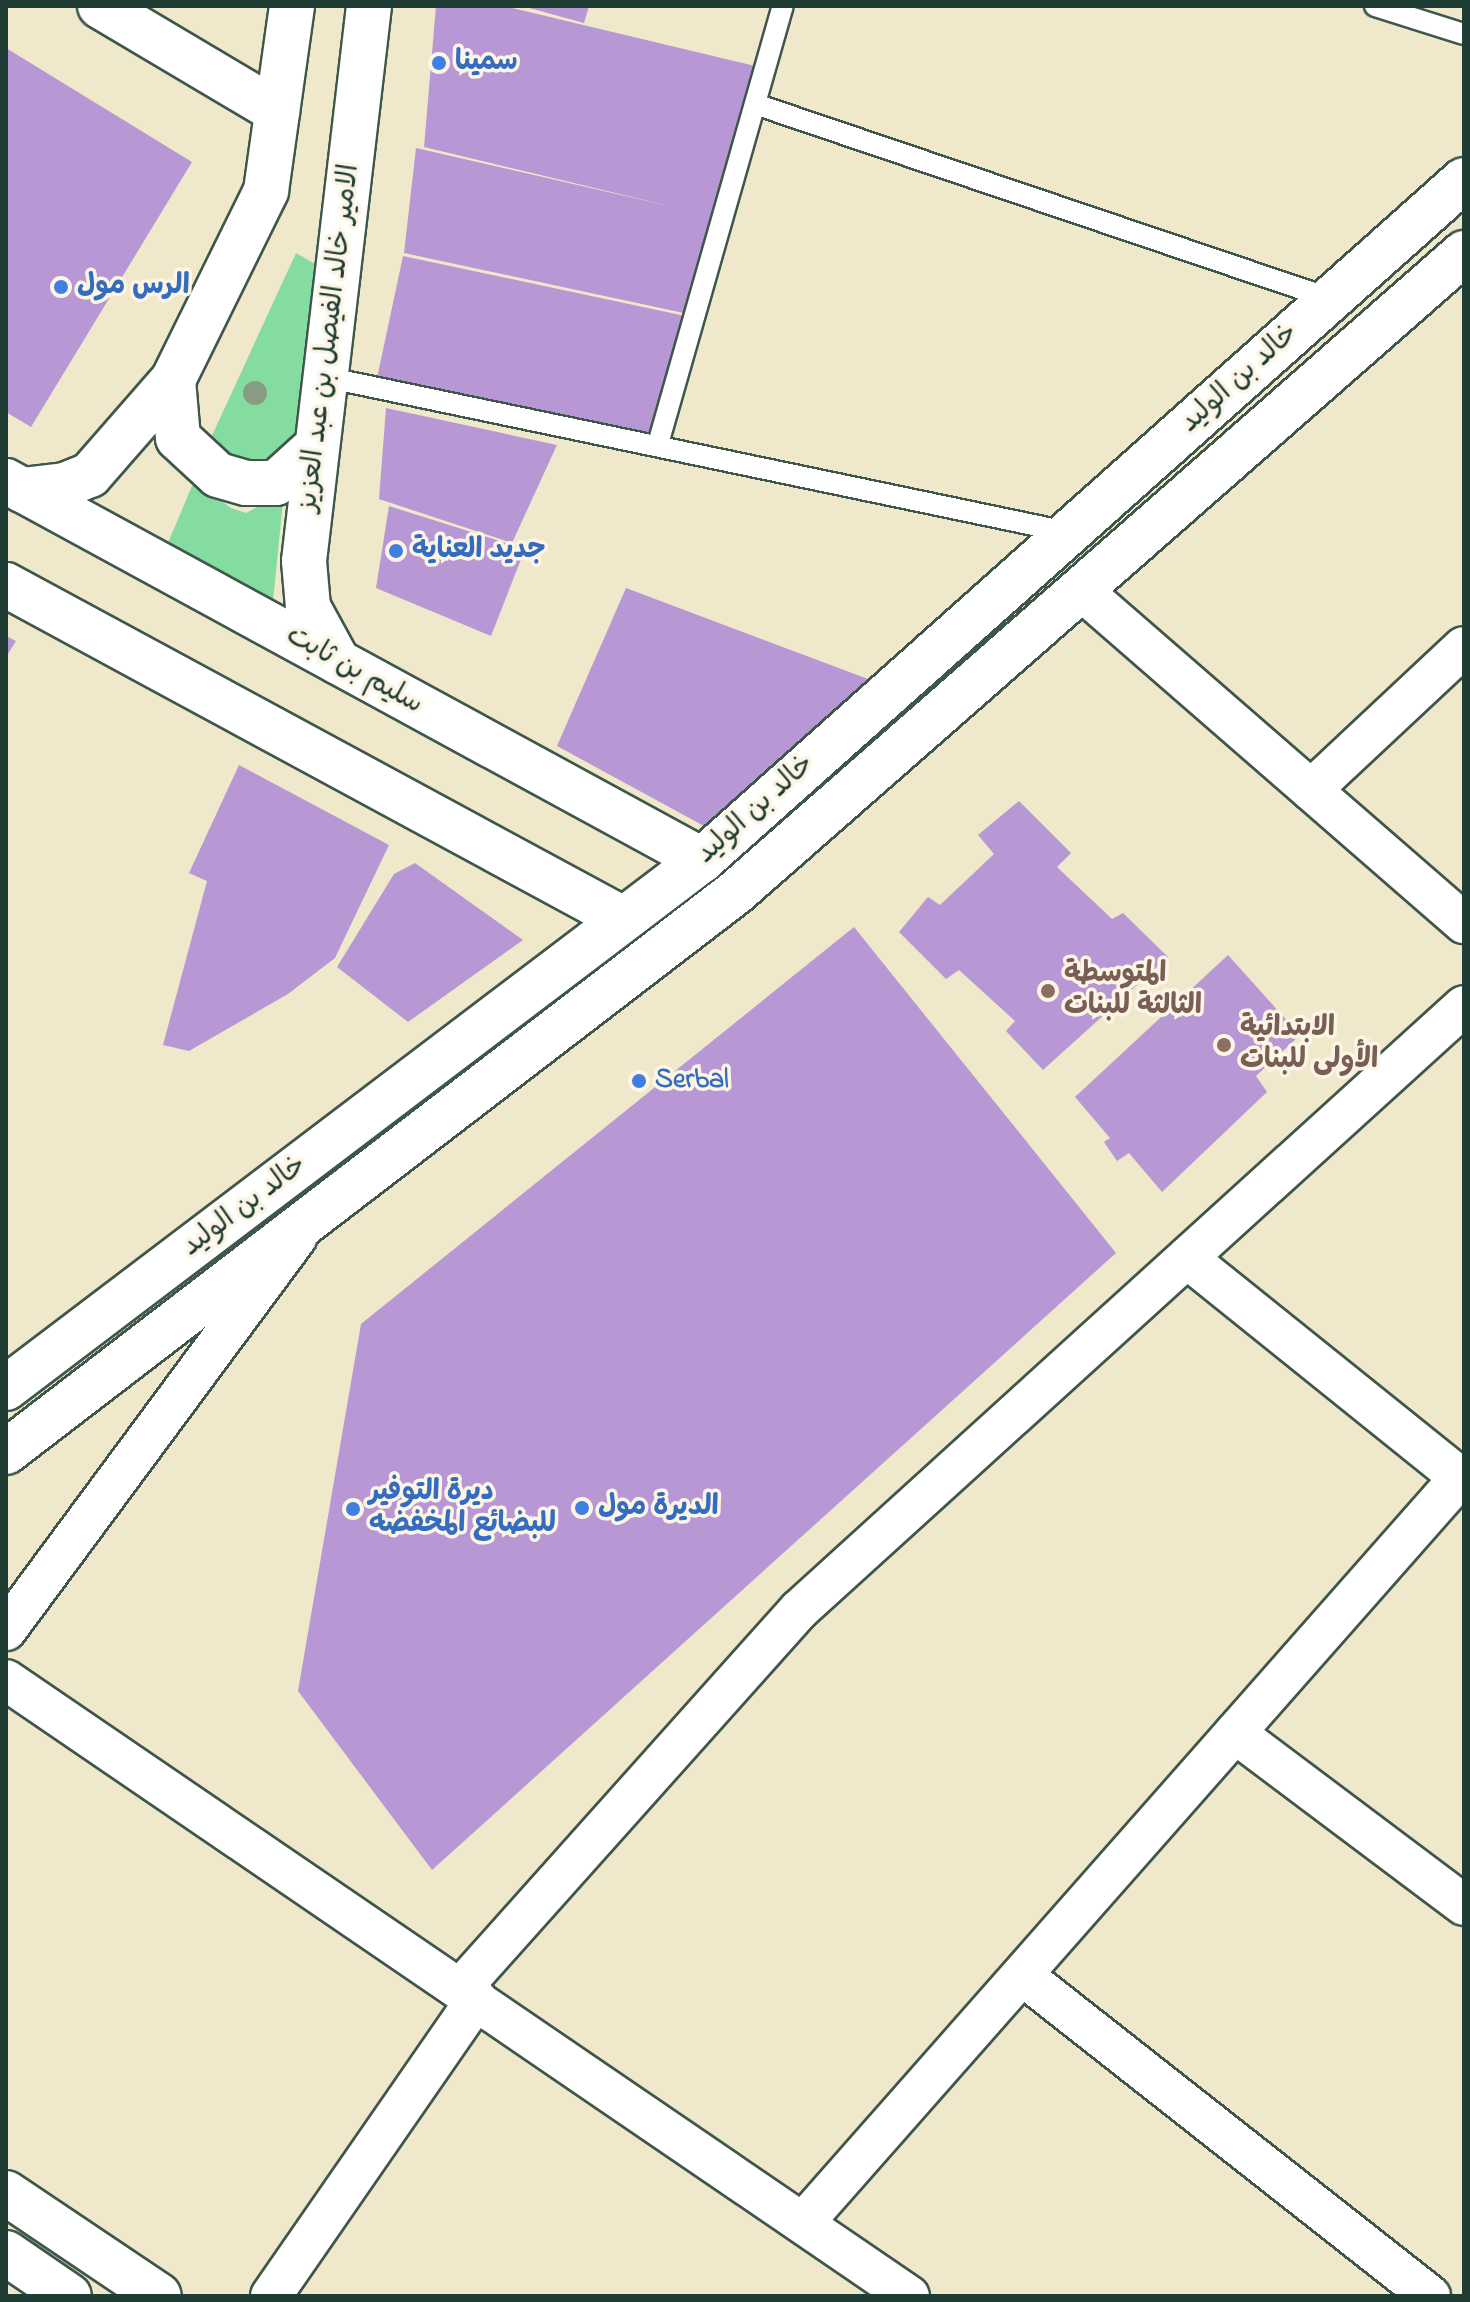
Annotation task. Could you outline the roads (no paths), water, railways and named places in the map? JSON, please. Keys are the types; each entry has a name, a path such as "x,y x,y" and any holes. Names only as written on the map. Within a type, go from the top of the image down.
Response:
{"street":[{"path":"100,6 277,111"},
{"path":"14,485 65,485 90,475 173,380 266,191 292,6"},
{"name":"الامير خالد الفيصل بن عبد العزيز","path":"338,662 315,626 304,588 317,446 369,6"},
{"name":"خالد بن الوليد","path":"6,1388 702,860 1464,180"},
{"name":"خالد بن الوليد","path":"6,1452 736,892 1464,253"},
{"path":"173,380 178,438 218,475 246,483 276,483 317,446"},
{"name":"سليم بن ثابت","path":"14,485 702,860"},
{"path":"6,585 623,919"},
{"path":"1081,590 1464,923"},
{"path":"1311,790 1464,647"},
{"path":"271,2296 469,1993 799,1610 1464,1006"},
{"path":"6,1630 306,1224"},
{"path":"803,2223 1463,1477 1187,1258"},
{"path":"6,1680 909,2296"},
{"path":"1235,1733 1464,1905"},
{"path":"1022,1975 1430,2296"},
{"path":"6,2193 159,2296"},
{"path":"6,2253 69,2296"}],"lane":[{"path":"658,444 783,6"},
{"path":"1375,6 1464,34"},
{"path":"755,104 1331,299"},
{"path":"325,377 658,444 1067,532"}],"place":[{"name":"سمينا","path":"439,63"},
{"name":"الرس مول","path":"61,287"},
{"name":"جديد العناية","path":"396,551"},
{"name":"المتوسطة الثالثة للبنات","path":"1048,991"},
{"name":"الابتدائية الأولى للبنات","path":"1224,1045"},
{"name":"Serbal","path":"639,1081"},
{"name":"الديرة مول","path":"582,1508"},
{"name":"ديرة التوفير للبضائع المخفضه","path":"353,1509"}]}
